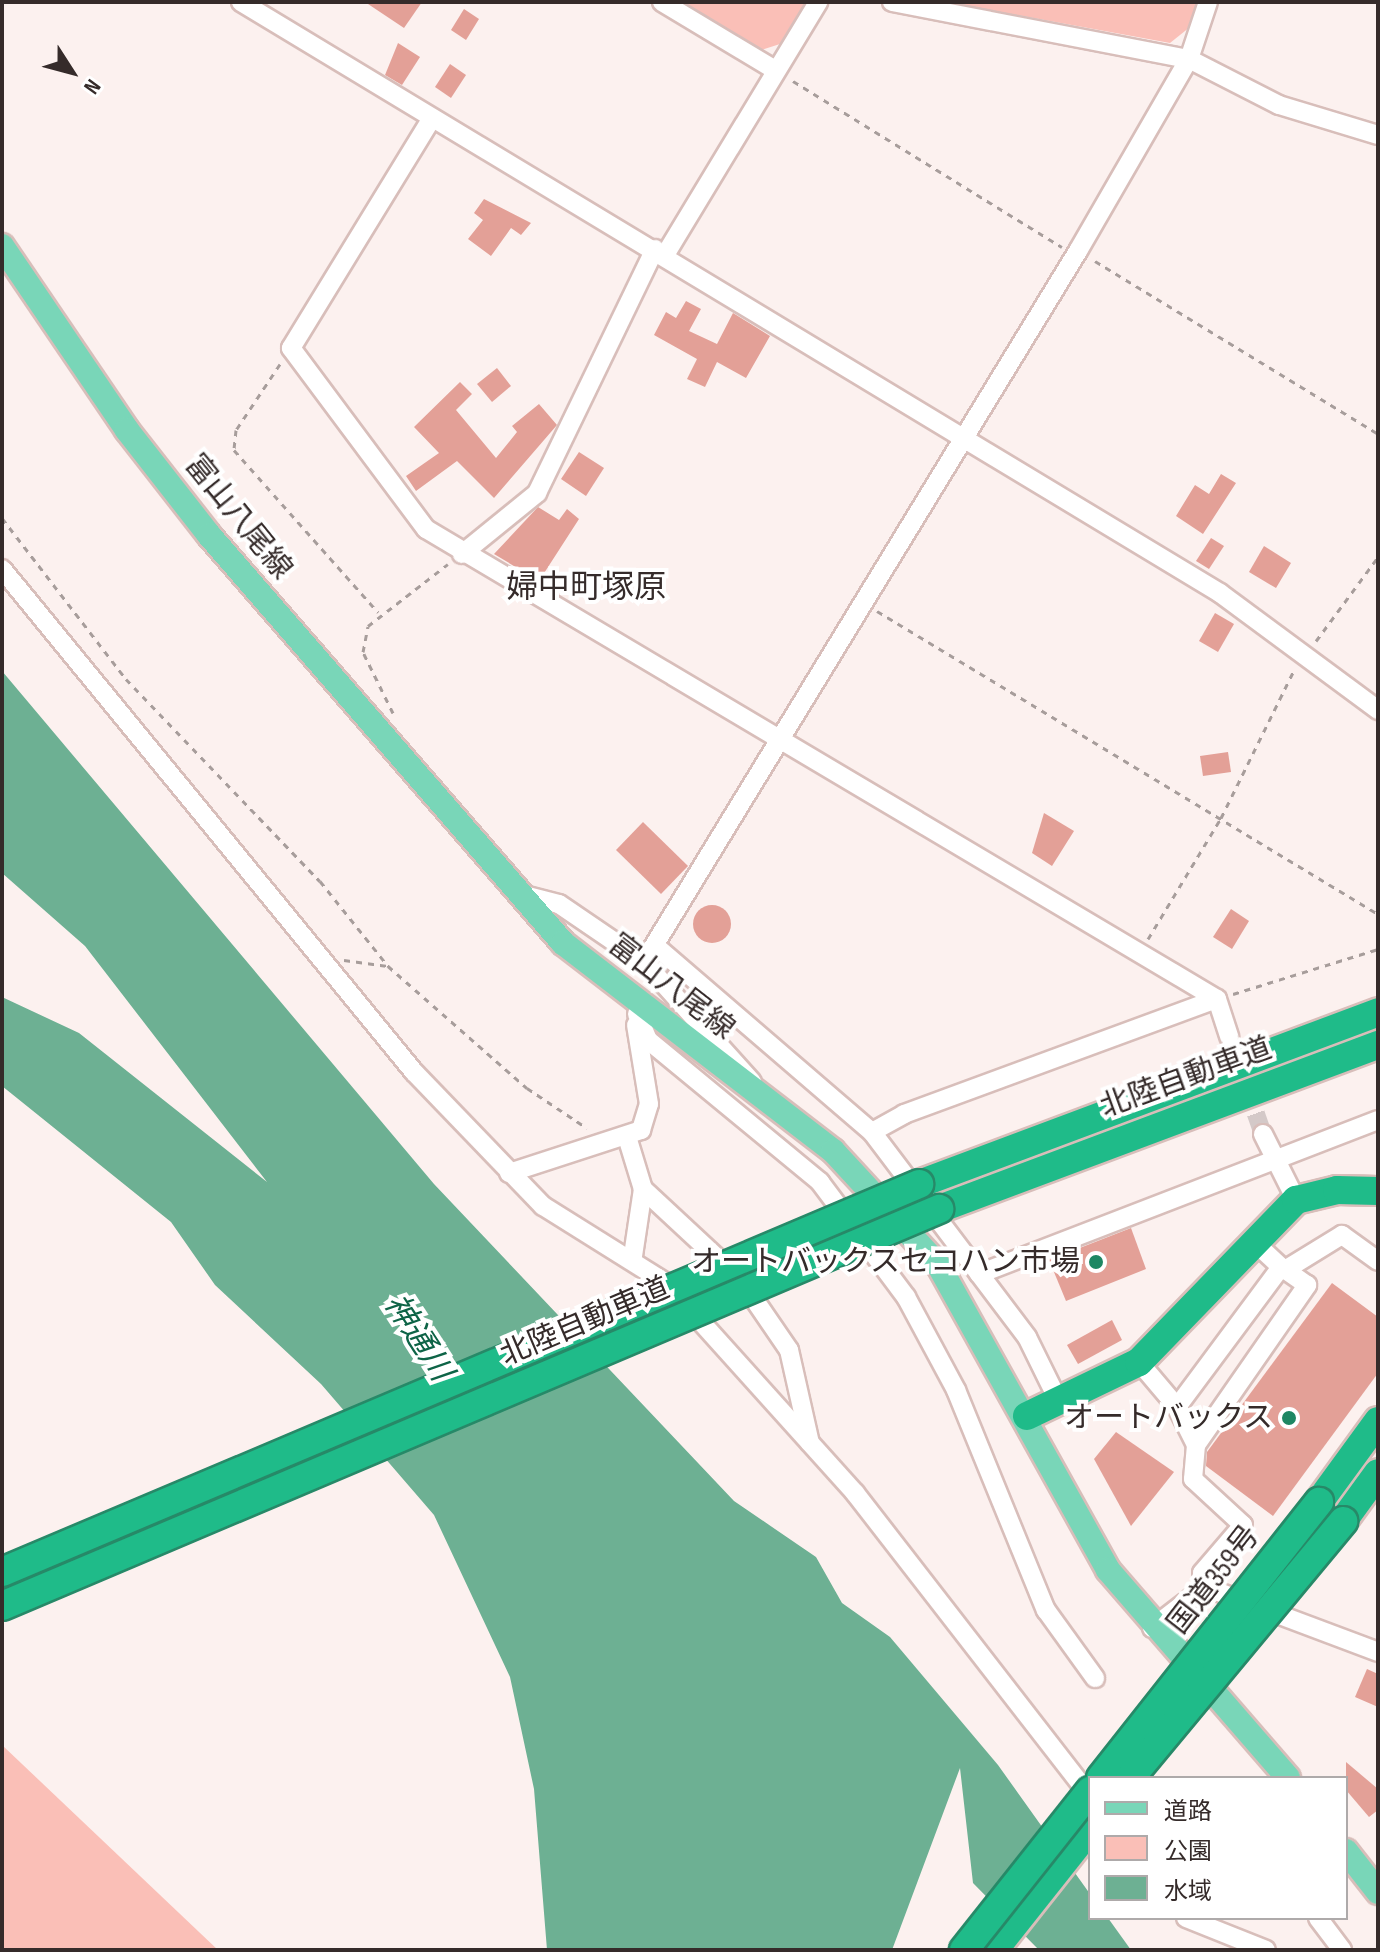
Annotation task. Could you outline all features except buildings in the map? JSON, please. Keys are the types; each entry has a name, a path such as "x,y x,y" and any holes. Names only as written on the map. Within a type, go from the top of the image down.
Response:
{"highway":[{"name":"北陸自動車道","path":"2,1572 919,1184 1378,1012"},
{"name":"北陸自動車道","path":"2,1606 939,1209 1378,1045"},
{"path":"1027,1416 1139,1362 1296,1200 1337,1190 1378,1191"},
{"name":"国道359号","path":"1103,1776 1319,1502 1378,1421"},
{"name":"国道359号","path":"1132,1776 1343,1521 1378,1473"},
{"path":"964,1950 1088,1796"},
{"path":"994,1950 1088,1832"}],"main road":[{"name":"富山八尾線","path":"2,246 127,430 209,535 563,943 636,1008 833,1151 939,1266 1027,1416 1108,1570 1152,1628 1286,1776"},
{"path":"1348,1854 1378,1892"}],"street":[{"path":"241,2 660,252 1220,593 1378,710"},
{"path":"662,2 775,70"},
{"path":"462,554 537,493 660,252 818,2"},
{"path":"892,2 1189,59 1279,105 1378,135"},
{"path":"644,962 659,949 1077,253 1189,59 1208,2"},
{"path":"432,118 291,348 426,529 462,554 1217,999 1229,1037"},
{"path":"2,569 326,957 414,1072 509,1173 564,1222 633,1256 666,1283 810,1443 1088,1791"},
{"path":"520,894 559,904 644,962 722,1041 766,1100"},
{"path":"659,949 872,1132 1027,1337 1059,1402"},
{"path":"872,1132 904,1114 1217,999"},
{"path":"509,1173 606,1142 628,1140 641,1130 649,1104 636,1008"},
{"path":"636,1008 648,1040 820,1182 906,1297 956,1390 1046,1610 1095,1678"},
{"path":"979,1274 1271,1157 1378,1120"},
{"path":"1263,1134 1271,1157 1296,1200"},
{"path":"628,1140 643,1189 633,1256"},
{"path":"643,1189 741,1280 789,1350 810,1443"},
{"path":"1177,1407 1283,1268 1342,1235 1378,1261"},
{"path":"1206,1593 1202,1573 1243,1525 1193,1479 1196,1445 1307,1285 1257,1245"},
{"path":"1139,1362 1177,1407 1196,1445"},
{"path":"1152,1628 1206,1593"},
{"path":"1206,1593 1378,1652"},
{"path":"1191,1920 1266,1950"},
{"path":"1320,1920 1342,1950"}],"path":[{"path":"775,70 1378,434"},
{"path":"291,348 236,430 234,450 378,612"},
{"path":"2,518 126,679 320,881 388,966 527,1088 606,1142"},
{"path":"396,717 363,652 378,612 462,554"},
{"path":"1138,954 1221,818 1303,652 1378,557"},
{"path":"864,603 1378,914"},
{"path":"1217,999 1378,949"},
{"path":"326,957 388,966"}],"green space":[{"path":"682,2 808,2 780,44 761,50"},
{"path":"946,2 1197,2 1190,27 1170,43"},
{"path":"2,1745 218,1950 2,1950"}],"water":[{"name":"神通川","path":"2,671 434,1184 734,1501 816,1557 842,1603 890,1637 998,1765 1088,1891 1088,1920 1109,1920 1131,1950 1039,1950 973,1883 960,1768 892,1950 547,1950 534,1789 510,1677 434,1515 321,1384 215,1285 171,1222 2,1086 2,997 79,1033 267,1182 85,946 2,873"}],"tunnel":[{"path":"1229,1037 1263,1134"}],"place":[{"name":"オートバックスセコハン市場","path":"1096,1262"},
{"name":"オートバックス","path":"1289,1418"}],"district":[{"name":"婦中町塚原","path":"586,588"}]}
